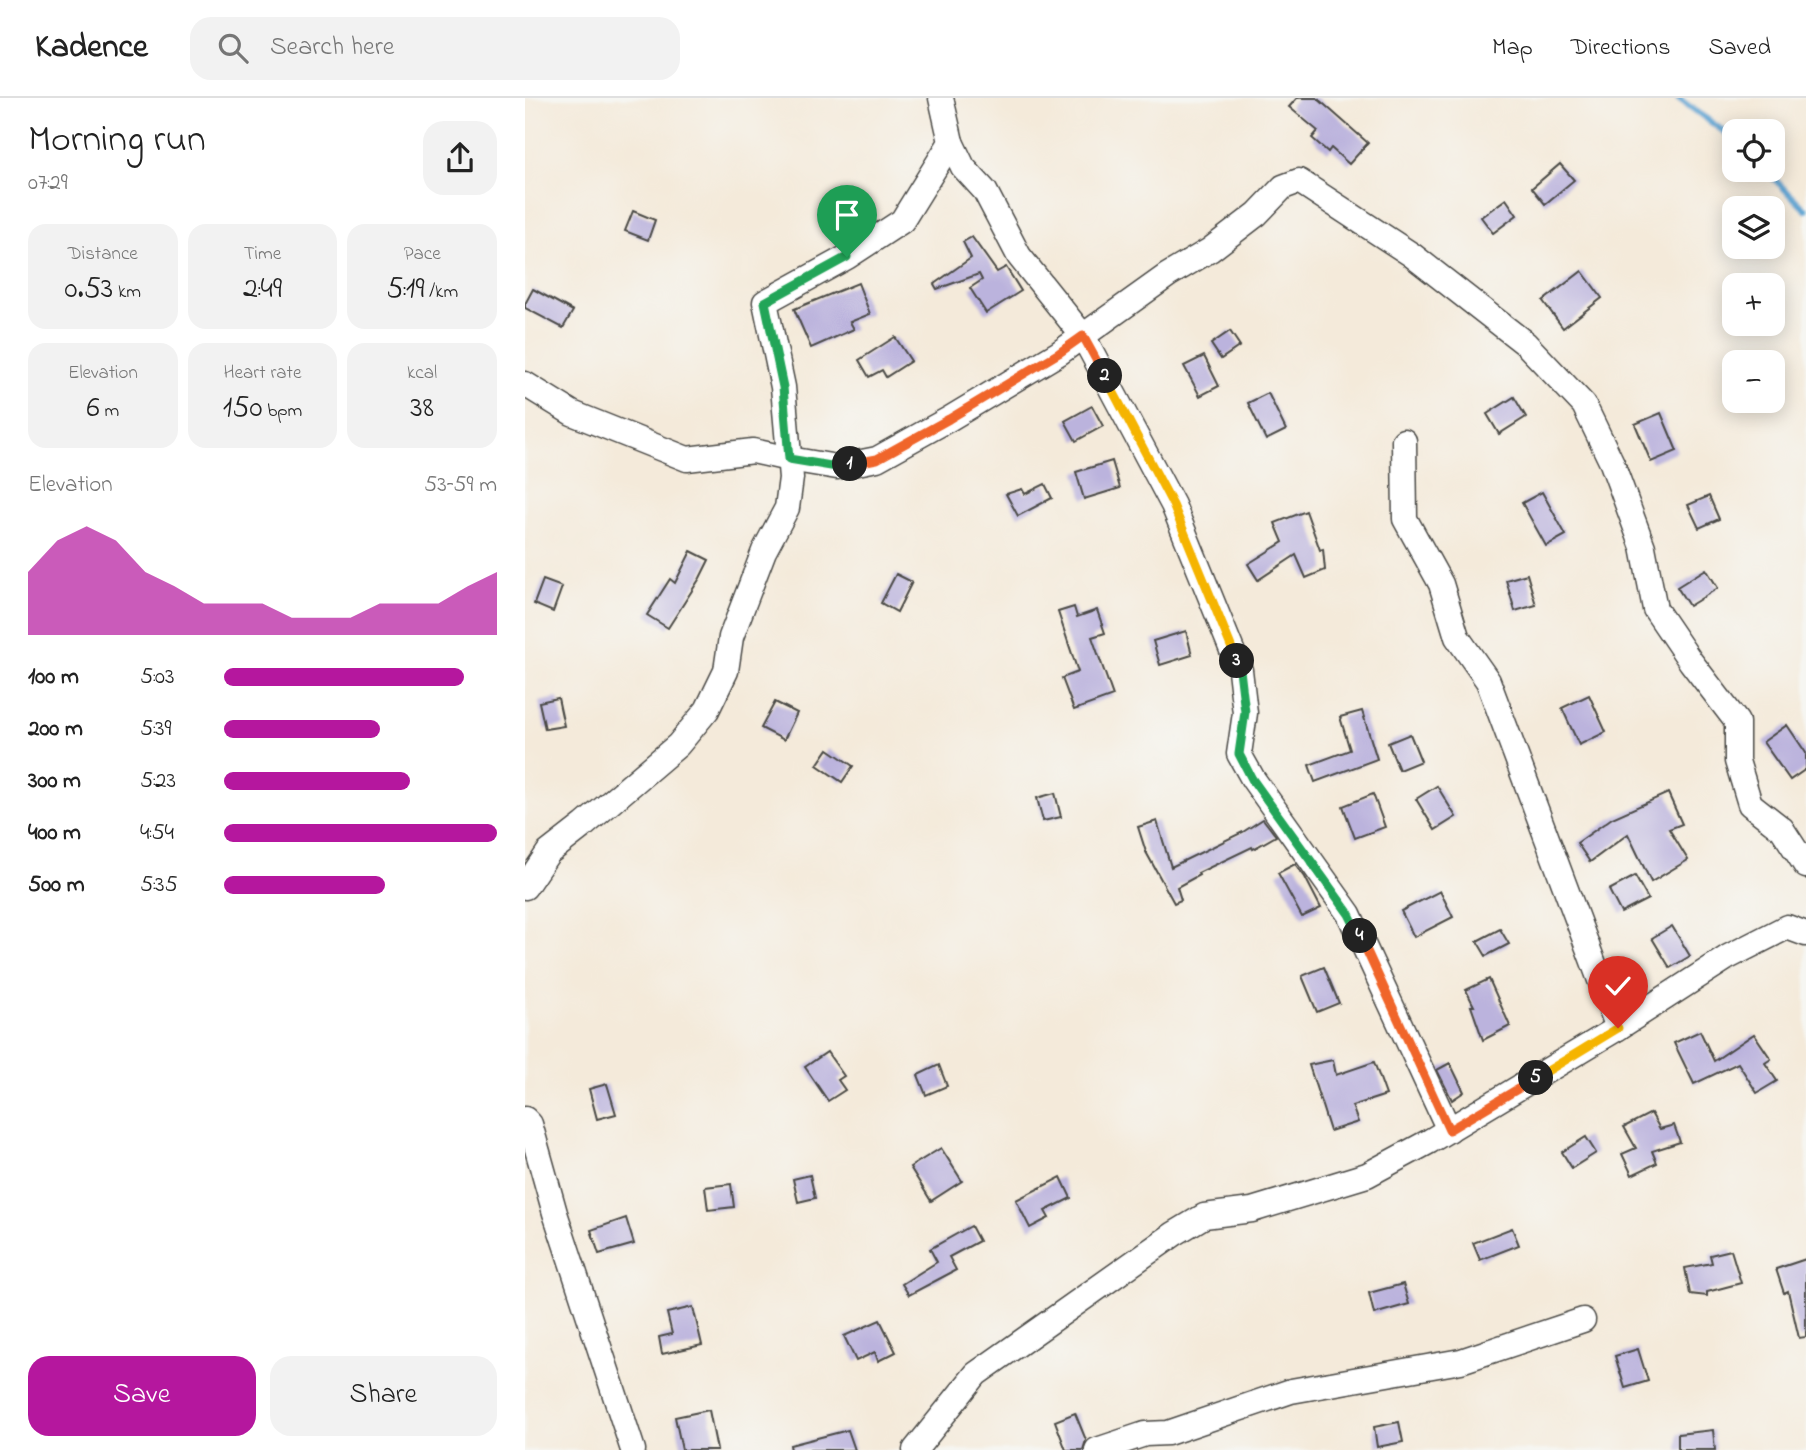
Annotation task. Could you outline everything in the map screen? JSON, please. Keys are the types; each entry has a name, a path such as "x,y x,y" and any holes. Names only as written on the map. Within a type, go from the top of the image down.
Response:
{"street":[{"path":"941,98 951,142 963,167 985,191 1019,256 1083,336 1173,505 1240,670 1245,712 1239,754 1252,779 1349,914 1449,1130"},
{"path":"525,887 548,853 678,745 707,710 726,671 731,637 764,551 787,508 791,478 783,387 765,302 847,257 902,220 951,142"},
{"path":"525,384 572,413 687,458 753,451 837,467 877,459 1059,353 1168,275 1210,250 1257,214 1283,187 1299,181 1412,255 1526,344 1584,405 1612,463 1643,547 1654,609 1691,663 1737,722 1737,761 1749,804 1782,829 1806,866"},
{"path":"1403,441 1405,519 1441,584 1457,637 1488,681 1618,1028"},
{"path":"915,1450 976,1374 1174,1234 1204,1216 1252,1210 1367,1175 1449,1130 1618,1028 1728,957 1787,927 1806,934"},
{"path":"525,1119 530,1124 555,1213 633,1450"},
{"path":"1097,1450 1145,1434 1168,1433 1291,1391 1461,1361 1583,1320"}],"building":[{"path":"1297,98 1317,98 1368,143 1349,164 1331,148 1328,152 1312,138 1318,131 1289,107"},
{"path":"1560,164 1574,180 1545,204 1532,188"},
{"path":"1506,199 1517,215 1493,233 1481,217"},
{"path":"633,211 655,220 648,240 625,231"},
{"path":"972,237 997,272 1006,267 1021,291 986,313 970,288 982,280 979,274 937,289 934,284 971,258 963,242"},
{"path":"1582,271 1602,298 1563,328 1543,301"},
{"path":"858,283 870,314 850,322 854,329 811,348 794,309"},
{"path":"533,289 573,311 563,328 525,308"},
{"path":"1230,331 1240,346 1221,359 1211,344"},
{"path":"895,337 911,361 886,377 882,370 869,377 859,360"},
{"path":"1204,356 1219,386 1200,396 1184,366"},
{"path":"1268,393 1286,430 1266,440 1248,403"},
{"path":"1514,397 1526,417 1499,434 1487,414"},
{"path":"1092,406 1103,426 1076,441 1065,421"},
{"path":"1661,413 1677,451 1651,462 1635,424"},
{"path":"1112,461 1120,488 1084,499 1076,472"},
{"path":"1045,484 1052,498 1018,516 1006,494 1022,489 1025,494"},
{"path":"1542,492 1566,535 1546,546 1522,503"},
{"path":"1709,496 1719,519 1699,528 1688,505"},
{"path":"1306,511 1320,550 1323,549 1325,570 1306,578 1296,555 1258,580 1248,564 1283,542 1275,523"},
{"path":"691,551 709,560 668,628 647,615 670,579 675,583"},
{"path":"1706,569 1718,588 1689,606 1677,587"},
{"path":"896,574 912,582 897,612 881,603"},
{"path":"1527,574 1536,605 1515,611 1506,580"},
{"path":"543,580 562,587 553,612 534,604"},
{"path":"1074,607 1077,617 1097,610 1105,633 1092,637 1113,696 1074,710 1062,678 1078,672 1058,612"},
{"path":"1186,631 1192,655 1160,665 1153,641"},
{"path":"1589,695 1606,732 1579,745 1562,708"},
{"path":"558,698 564,726 545,729 539,702"},
{"path":"775,702 797,713 784,740 761,728"},
{"path":"1362,711 1377,759 1315,782 1309,765 1350,750 1340,717"},
{"path":"1787,725 1806,753 1806,769 1790,780 1763,742"},
{"path":"1410,734 1421,761 1399,770 1388,743"},
{"path":"828,749 853,766 842,782 817,765"},
{"path":"1437,786 1456,817 1435,830 1416,799"},
{"path":"1055,793 1061,817 1043,821 1037,798"},
{"path":"1668,793 1682,824 1669,829 1688,860 1651,882 1628,834 1590,862 1577,843 1612,818"},
{"path":"1373,794 1385,827 1355,838 1343,806"},
{"path":"1263,819 1276,836 1198,873 1199,875 1177,887 1181,900 1174,903 1146,852 1138,827 1157,821 1171,867 1243,832"},
{"path":"1295,864 1321,908 1302,917 1278,873"},
{"path":"1635,876 1648,899 1621,913 1609,890"},
{"path":"1440,891 1453,917 1414,937 1401,911"},
{"path":"1672,926 1690,956 1670,968 1652,938"},
{"path":"1500,929 1509,944 1486,956 1477,941"},
{"path":"1324,967 1339,1003 1317,1012 1302,976"},
{"path":"1489,979 1510,1026 1483,1040 1471,1006 1474,1006 1466,990"},
{"path":"1700,1031 1714,1061 1754,1034 1771,1059 1765,1063 1777,1081 1757,1093 1738,1063 1694,1084 1674,1043"},
{"path":"827,1052 844,1076 838,1080 845,1090 828,1101 805,1067"},
{"path":"1333,1060 1336,1075 1374,1062 1386,1095 1352,1106 1358,1122 1330,1131 1309,1065"},
{"path":"1450,1063 1464,1092 1452,1100 1437,1070"},
{"path":"939,1065 947,1086 926,1095 918,1075"},
{"path":"607,1084 616,1114 597,1119 589,1089"},
{"path":"1651,1113 1660,1129 1674,1125 1680,1142 1652,1151 1657,1163 1632,1175 1622,1154 1636,1148 1624,1127"},
{"path":"1586,1137 1596,1153 1572,1168 1562,1152"},
{"path":"941,1148 962,1181 931,1201 910,1167"},
{"path":"810,1175 815,1198 798,1202 793,1179"},
{"path":"1061,1177 1071,1198 1045,1211 1049,1218 1030,1228 1016,1200"},
{"path":"731,1184 734,1207 708,1210 705,1187"},
{"path":"626,1218 634,1244 599,1254 591,1230"},
{"path":"971,1226 979,1241 949,1257 956,1270 909,1295 902,1284 937,1262 930,1249"},
{"path":"1512,1228 1519,1245 1480,1260 1473,1243"},
{"path":"1731,1250 1741,1283 1707,1292 1707,1296 1690,1294 1685,1268 1712,1263 1710,1255"},
{"path":"1806,1259 1806,1337 1799,1338 1788,1291 1784,1293 1776,1269"},
{"path":"1403,1284 1409,1304 1374,1314 1369,1293"},
{"path":"693,1307 702,1345 662,1354 659,1337 672,1334 667,1313"},
{"path":"880,1320 896,1352 878,1361 875,1352 856,1361 844,1336"},
{"path":"1638,1349 1648,1381 1625,1388 1615,1356"},
{"path":"709,1410 717,1450 682,1450 675,1417"},
{"path":"1075,1413 1086,1440 1083,1450 1066,1450 1055,1421"},
{"path":"1399,1422 1403,1442 1377,1447 1374,1427"},
{"path":"848,1430 855,1450 791,1450 790,1445"},
{"path":"1713,1430 1715,1450 1678,1450 1678,1434"}],"waterway":[{"path":"1678,98 1722,130"},
{"path":"1777,182 1806,210"}],"route":[{"path":"847,257 765,302 783,387 789,459 837,467 877,459 949,419 1083,336 1173,505 1240,670 1245,712 1239,754 1252,779 1349,914 1449,1130 1618,1028"}]}
